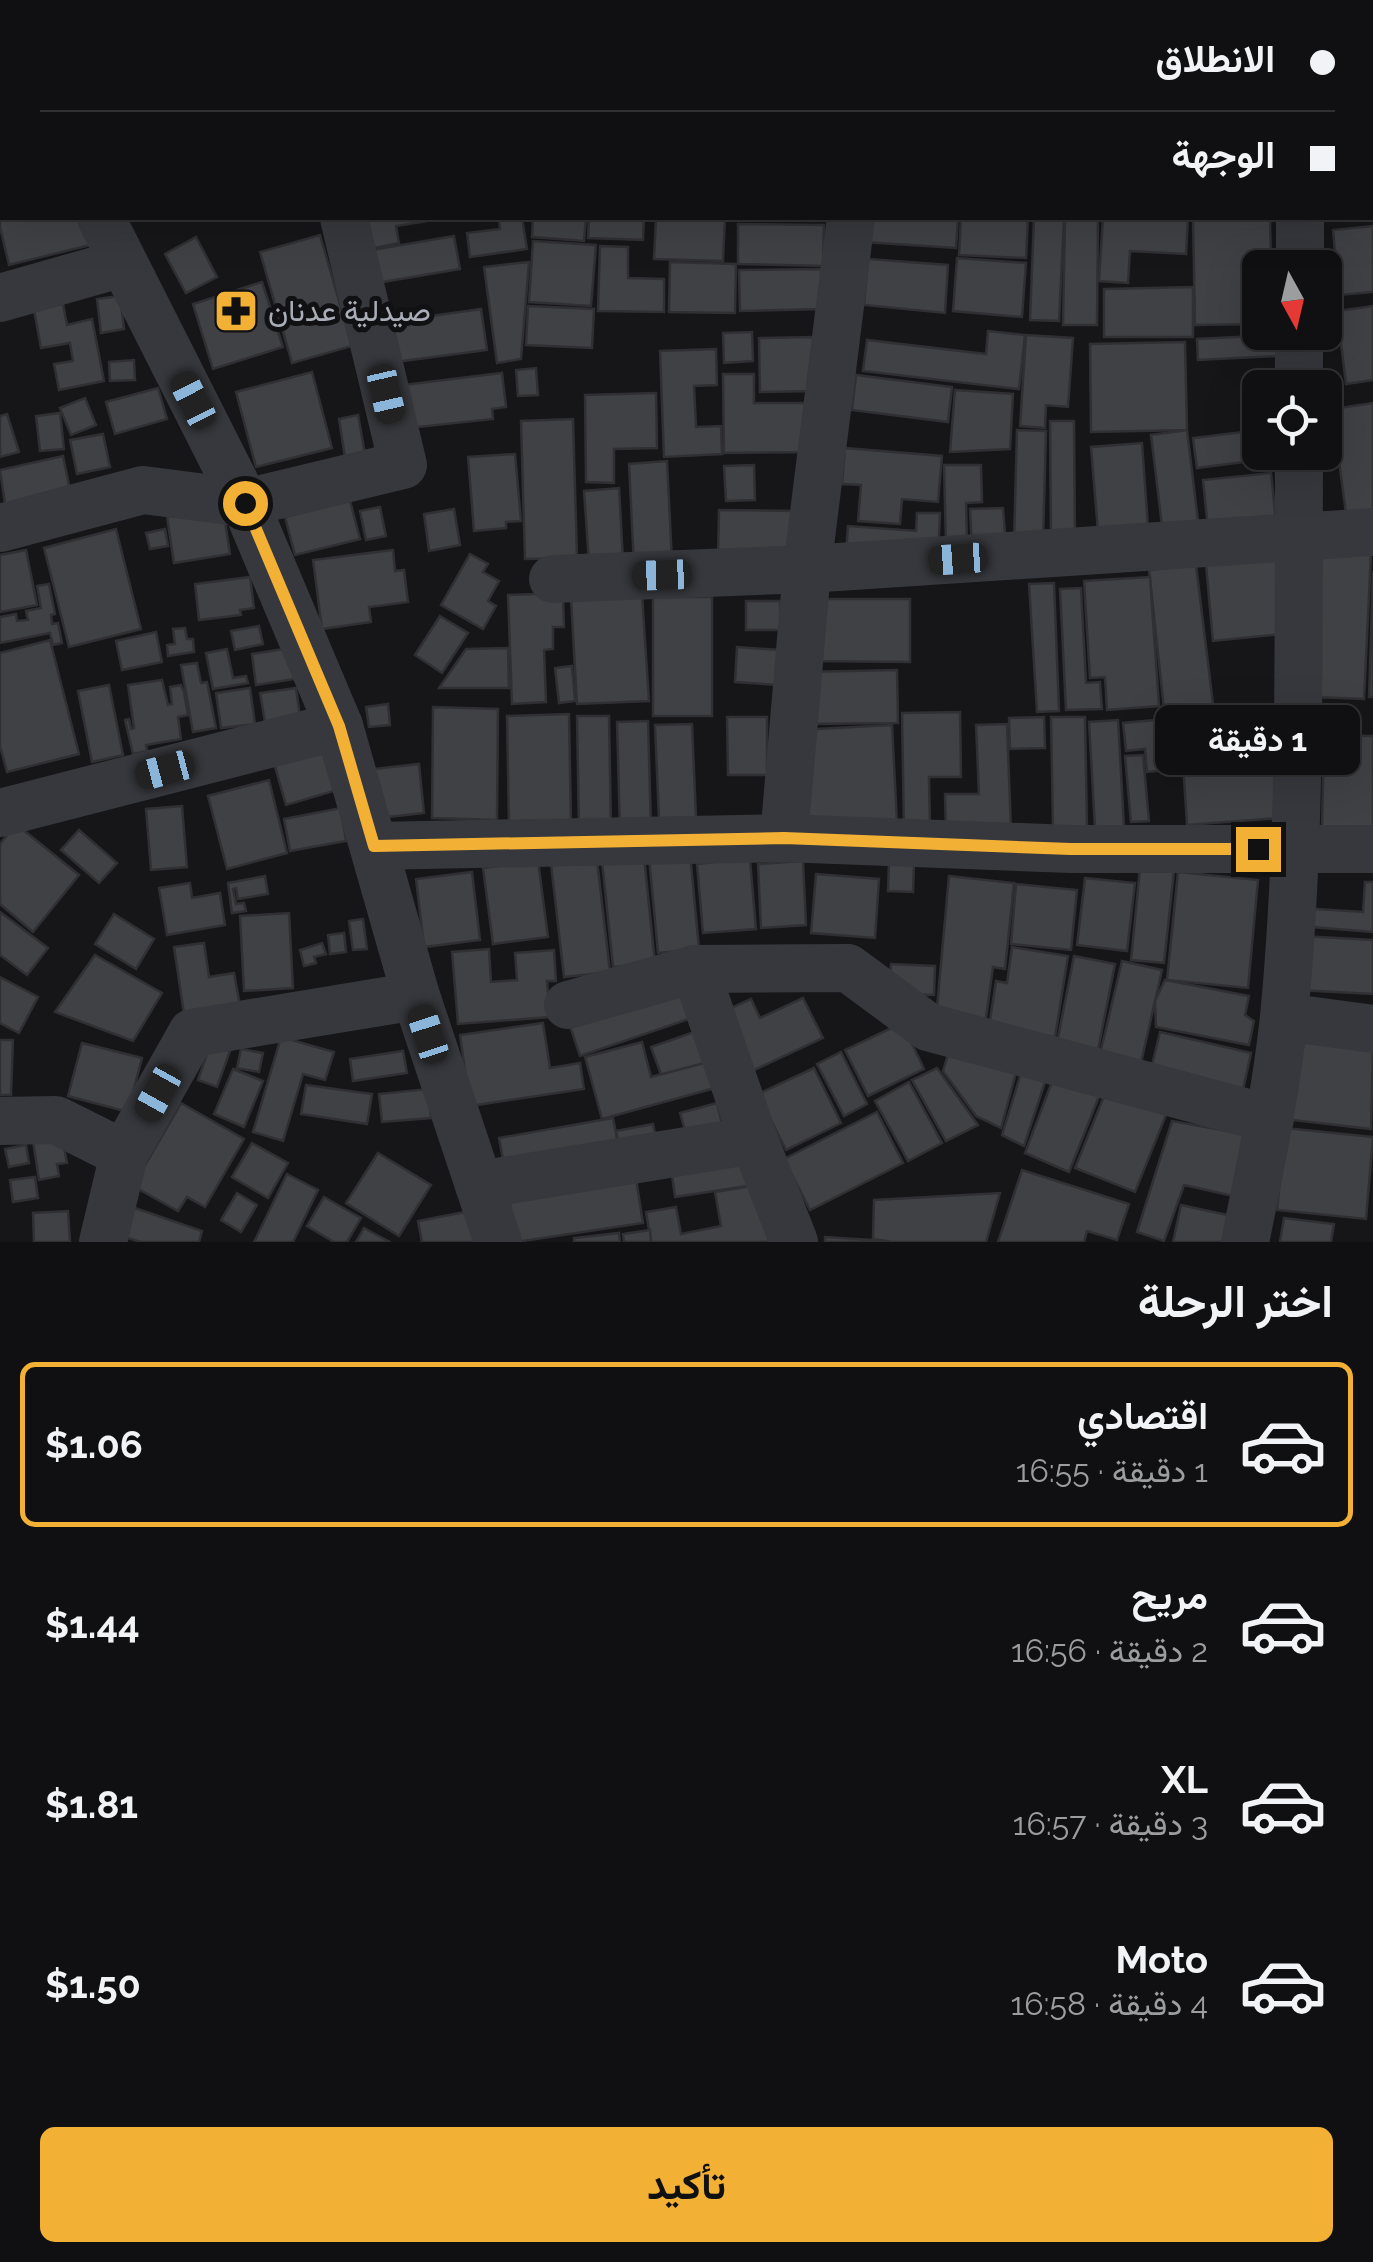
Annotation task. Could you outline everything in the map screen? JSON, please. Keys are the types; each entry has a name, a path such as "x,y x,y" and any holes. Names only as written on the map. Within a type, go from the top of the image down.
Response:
{"street":[{"path":"102,220 245,503 339,726 416,996 498,1242"},
{"path":"0,528 143,490 245,503 403,466 344,220"},
{"path":"784,838 807,569 852,220"},
{"path":"1300,220 1300,250"},
{"path":"0,298 123,262"},
{"path":"1245,1242 1270,1118 1284,1017 1295,850 1299,470"},
{"path":"553,579 807,569 1373,532"},
{"path":"0,813 339,726"},
{"path":"374,846 784,838 1071,849 1373,849"},
{"path":"568,1005 695,969 848,968 928,1027 1270,1118"},
{"path":"695,969 794,1242"},
{"path":"104,1242 124,1154 192,1033 416,996"},
{"path":"1284,1017 1373,1029"},
{"path":"0,1121 56,1120 124,1154"},
{"path":"479,1185 754,1140"}],"building":[{"path":"0,220 84,220 90,245 9,265"},
{"path":"359,220 434,220 396,226 399,243 365,250"},
{"path":"499,220 522,220 527,249 470,257 467,233 500,229"},
{"path":"533,220 586,220 584,241 532,237"},
{"path":"589,220 644,220 643,240 588,238"},
{"path":"656,220 725,220 723,261 654,259"},
{"path":"866,220 958,220 956,248 864,242"},
{"path":"961,220 1028,220 1026,258 959,255"},
{"path":"1034,220 1064,220 1059,321 1030,320"},
{"path":"1065,220 1098,220 1097,325 1063,325"},
{"path":"1103,220 1188,220 1186,254 1130,251 1128,283 1099,281"},
{"path":"1193,220 1270,220 1271,250 1242,250 1242,324 1195,325"},
{"path":"738,224 824,225 823,266 738,264"},
{"path":"1373,226 1373,292 1342,295 1342,250 1335,250 1333,230"},
{"path":"320,235 352,346 292,363 260,252"},
{"path":"454,236 460,269 377,283 372,250"},
{"path":"196,237 217,277 186,293 165,254"},
{"path":"533,241 596,245 591,306 529,302"},
{"path":"600,246 628,247 628,278 664,279 664,312 598,311"},
{"path":"957,258 1026,263 1022,317 953,311"},
{"path":"868,259 948,265 945,313 864,305"},
{"path":"529,262 521,359 497,363 484,267"},
{"path":"670,262 736,264 735,313 669,312"},
{"path":"821,269 821,309 740,311 739,270"},
{"path":"262,282 283,347 213,369 193,304"},
{"path":"1193,287 1193,337 1104,337 1104,289"},
{"path":"120,296 124,329 101,333 97,299"},
{"path":"63,304 67,325 92,319 104,381 59,390 54,364 73,361 70,343 41,348 34,310"},
{"path":"528,306 594,309 592,348 526,345"},
{"path":"1373,306 1373,380 1346,384 1342,310"},
{"path":"481,309 487,350 395,362 389,322"},
{"path":"988,331 1025,335 1019,389 863,371 867,340 986,354"},
{"path":"752,332 753,361 724,363 723,333"},
{"path":"1026,335 1073,338 1068,407 1046,405 1045,428 1020,426"},
{"path":"814,337 814,391 760,392 759,338"},
{"path":"1242,337 1242,350 1279,350 1279,356 1198,360 1197,339"},
{"path":"1185,342 1187,430 1091,432 1090,344"},
{"path":"716,349 717,385 694,386 696,427 721,426 722,454 664,457 660,351"},
{"path":"134,360 135,380 110,381 109,362"},
{"path":"536,368 538,395 518,396 516,370"},
{"path":"312,372 332,448 256,467 236,392"},
{"path":"502,373 506,407 492,409 493,419 409,428 403,385"},
{"path":"723,374 754,374 754,403 814,403 814,452 724,453"},
{"path":"856,375 952,387 948,422 852,410"},
{"path":"158,388 167,419 115,434 106,402"},
{"path":"955,390 1013,394 1010,449 950,452"},
{"path":"656,393 657,448 614,449 614,483 586,482 585,395"},
{"path":"85,398 96,425 71,435 60,408"},
{"path":"1373,403 1373,517 1347,521 1340,470 1342,408"},
{"path":"60,413 64,449 40,451 36,416"},
{"path":"7,414 19,452 0,457 0,416"},
{"path":"358,415 366,460 346,464 339,419"},
{"path":"573,419 577,558 525,559 521,421"},
{"path":"1050,421 1074,421 1075,543 1051,543"},
{"path":"1017,430 1046,431 1043,542 1014,542"},
{"path":"1187,430 1199,529 1163,534 1151,435"},
{"path":"1242,432 1242,462 1197,468 1193,438"},
{"path":"103,434 110,467 77,474 70,440"},
{"path":"1142,443 1149,541 1099,544 1091,447"},
{"path":"845,448 942,456 938,502 902,499 900,524 858,521 861,485 842,484"},
{"path":"515,454 521,521 506,522 506,528 474,531 468,457"},
{"path":"63,456 70,490 5,504 0,470"},
{"path":"667,461 672,562 634,565 629,464"},
{"path":"754,465 755,500 726,501 724,466"},
{"path":"944,465 981,465 982,502 966,503 967,544 946,545"},
{"path":"1271,473 1276,522 1208,529 1203,480"},
{"path":"619,488 623,560 589,562 584,491"},
{"path":"350,501 360,539 295,555 285,517"},
{"path":"380,507 386,536 366,540 360,511"},
{"path":"223,508 230,554 174,563 167,517"},
{"path":"1003,508 1006,546 972,548 970,509"},
{"path":"454,509 460,545 429,551 424,514"},
{"path":"719,510 799,511 798,559 718,558"},
{"path":"917,513 940,513 938,557 846,552 848,526 916,531"},
{"path":"116,529 141,629 69,647 44,548"},
{"path":"165,529 168,546 150,549 146,533"},
{"path":"26,550 37,605 0,612 0,555"},
{"path":"393,550 395,571 404,570 408,602 369,607 371,622 322,629 313,560"},
{"path":"1322,552 1371,554 1364,699 1315,697"},
{"path":"470,554 488,564 483,572 499,581 488,601 496,606 483,629 441,605"},
{"path":"1284,557 1292,633 1213,641 1206,565"},
{"path":"1196,565 1213,704 1164,709 1149,570"},
{"path":"1373,571 1373,697 1369,697"},
{"path":"250,577 254,608 240,610 241,615 199,620 195,584"},
{"path":"1150,577 1159,706 1107,710 1105,677 1090,678 1084,581"},
{"path":"1054,583 1059,711 1037,712 1029,584"},
{"path":"49,584 55,614 51,615 52,624 58,623 62,643 53,645 50,633 0,643 0,617 16,614 17,621 28,620 26,611 41,608 37,586"},
{"path":"1081,588 1086,683 1100,682 1102,709 1066,710 1060,589"},
{"path":"563,593 564,627 553,627 553,649 544,650 546,702 512,704 508,595"},
{"path":"642,595 649,701 577,704 571,599"},
{"path":"653,597 712,597 712,716 653,716"},
{"path":"814,599 910,599 910,662 814,661"},
{"path":"746,601 780,601 781,630 746,630"},
{"path":"440,616 468,633 442,673 415,655"},
{"path":"259,626 263,644 235,650 231,631"},
{"path":"185,628 187,639 193,639 194,652 168,656 167,645 175,644 173,629"},
{"path":"156,632 162,662 122,670 116,641"},
{"path":"50,640 79,754 7,772 0,746 0,653"},
{"path":"737,647 779,650 777,685 735,682"},
{"path":"290,648 294,679 256,685 252,654"},
{"path":"508,648 509,688 439,688 466,649"},
{"path":"227,649 233,678 246,676 248,683 213,689 206,653"},
{"path":"197,663 201,683 207,682 216,728 193,732 181,665"},
{"path":"572,666 575,701 559,703 555,668"},
{"path":"897,670 898,723 806,724 805,672"},
{"path":"162,680 168,705 172,704 170,687 181,685 184,692 188,715 178,717 181,739 146,745 147,751 133,754 125,720 129,719 131,729 134,728 128,685"},
{"path":"109,685 123,755 92,762 78,691"},
{"path":"250,688 255,724 221,728 216,693"},
{"path":"296,688 300,717 265,722 260,693"},
{"path":"388,704 390,725 369,727 366,707"},
{"path":"1270,704 1274,752 1183,760 1179,712"},
{"path":"433,707 498,709 497,820 432,818"},
{"path":"960,712 961,777 929,777 930,828 904,829 902,713"},
{"path":"569,714 571,825 509,826 507,716"},
{"path":"577,716 609,716 611,830 579,831"},
{"path":"727,717 767,717 767,775 728,775"},
{"path":"1044,717 1045,748 1010,749 1009,718"},
{"path":"1051,717 1085,717 1087,829 1053,829"},
{"path":"1176,718 1180,769 1147,772 1145,749 1126,751 1123,723"},
{"path":"1118,720 1124,827 1095,828 1089,722"},
{"path":"648,721 651,828 620,830 617,722"},
{"path":"692,724 696,817 659,819 655,725"},
{"path":"1007,724 1011,830 946,832 945,794 979,794 976,725"},
{"path":"892,725 897,823 802,827 798,730"},
{"path":"1324,735 1373,736 1373,828 1322,827"},
{"path":"320,743 334,791 286,805 272,756"},
{"path":"1143,755 1149,821 1131,822 1125,756"},
{"path":"1276,757 1280,818 1187,825 1183,763"},
{"path":"419,764 424,813 379,818 373,769"},
{"path":"269,780 287,853 227,869 208,796"},
{"path":"182,806 187,867 151,870 146,809"},
{"path":"341,808 346,841 290,851 284,819"},
{"path":"16,824 79,875 33,932 0,904 0,844"},
{"path":"79,830 117,863 99,883 61,850"},
{"path":"749,848 756,929 703,933 697,864 722,861"},
{"path":"690,853 699,949 658,953 649,857"},
{"path":"644,857 655,963 613,967 602,861"},
{"path":"597,860 610,972 564,977 551,864"},
{"path":"538,861 548,937 493,944 483,868"},
{"path":"803,861 806,925 761,928 758,864"},
{"path":"889,862 914,863 913,892 888,891"},
{"path":"1140,868 1174,871 1164,963 1131,960"},
{"path":"472,872 480,940 424,947 416,879"},
{"path":"1178,872 1258,880 1248,988 1167,980"},
{"path":"816,874 879,879 875,938 811,933"},
{"path":"265,876 268,894 238,899 236,888 233,889 236,904 244,903 246,911 232,913 228,883"},
{"path":"949,876 1014,883 1005,969 993,967 985,1025 936,1019"},
{"path":"1085,878 1135,883 1127,951 1077,945"},
{"path":"1365,882 1373,882 1373,932 1300,926 1301,908 1363,912"},
{"path":"190,883 192,898 220,893 225,925 167,935 159,888"},
{"path":"1016,884 1077,890 1071,950 1011,944"},
{"path":"0,912 48,948 27,975 0,955"},
{"path":"289,913 293,988 244,991 240,916"},
{"path":"114,914 154,939 136,969 95,944"},
{"path":"363,919 367,949 353,950 349,921"},
{"path":"344,933 346,952 330,954 328,935"},
{"path":"1302,936 1373,940 1373,994 1299,990"},
{"path":"204,943 209,977 234,973 240,1006 184,1014 174,947"},
{"path":"322,943 326,954 314,957 316,963 304,966 300,950"},
{"path":"1012,947 1068,956 1055,1037 989,1027 996,981 1007,983"},
{"path":"489,949 491,982 517,980 515,953 554,950 556,981 547,981 550,1017 458,1024 452,952"},
{"path":"95,955 162,993 133,1041 55,1012"},
{"path":"1074,956 1115,964 1098,1050 1057,1043"},
{"path":"1122,961 1162,970 1141,1063 1100,1054"},
{"path":"891,964 935,966 934,995 889,994"},
{"path":"677,976 692,1018 580,1056 566,1014"},
{"path":"0,977 38,997 19,1033 0,1023"},
{"path":"1165,980 1249,996 1245,1015 1254,1021 1249,1045 1156,1027 1155,1001"},
{"path":"803,998 823,1038 750,1072 722,1012 751,999 760,1018"},
{"path":"543,1023 550,1068 580,1063 584,1089 470,1106 460,1035"},
{"path":"902,1023 924,1069 868,1096 845,1050"},
{"path":"694,1032 705,1065 663,1080 651,1047"},
{"path":"1160,1032 1251,1053 1243,1090 1151,1069"},
{"path":"1296,1033 1373,1043 1371,1129 1284,1119"},
{"path":"281,1037 334,1052 325,1080 303,1074 283,1141 253,1132"},
{"path":"0,1040 13,1040 11,1095 0,1095"},
{"path":"642,1042 651,1077 708,1062 715,1088 602,1119 585,1057"},
{"path":"82,1043 142,1058 128,1112 68,1096"},
{"path":"210,1045 230,1051 217,1087 198,1080"},
{"path":"950,1048 1017,1069 1001,1128 976,1116 943,1071"},
{"path":"241,1049 263,1053 259,1072 237,1068"},
{"path":"403,1051 407,1073 353,1081 350,1059"},
{"path":"841,1052 867,1104 844,1116 817,1064"},
{"path":"814,1068 841,1123 786,1150 758,1094"},
{"path":"937,1068 978,1125 946,1141 912,1080"},
{"path":"233,1069 263,1081 244,1127 214,1114"},
{"path":"1022,1070 1047,1076 1024,1146 1002,1135"},
{"path":"1053,1079 1102,1089 1069,1172 1025,1153"},
{"path":"909,1082 942,1143 908,1161 875,1101"},
{"path":"306,1085 372,1094 367,1124 301,1114"},
{"path":"428,1089 431,1118 382,1122 379,1094"},
{"path":"1106,1091 1166,1115 1135,1192 1075,1168"},
{"path":"181,1103 244,1139 205,1207 187,1197 178,1211 133,1186"},
{"path":"717,1103 722,1124 686,1134 680,1113"},
{"path":"877,1112 903,1163 810,1210 784,1159"},
{"path":"613,1118 619,1149 505,1170 499,1138"},
{"path":"1172,1121 1255,1136 1242,1198 1184,1185 1164,1241 1137,1232"},
{"path":"653,1124 658,1147 621,1154 616,1131"},
{"path":"1285,1128 1373,1137 1366,1219 1277,1210"},
{"path":"62,1137 67,1163 57,1164 59,1176 39,1180 33,1141"},
{"path":"252,1143 288,1163 268,1198 232,1177"},
{"path":"26,1145 29,1163 9,1167 5,1149"},
{"path":"378,1153 431,1185 399,1236 346,1203"},
{"path":"749,1156 754,1185 675,1197 671,1168"},
{"path":"634,1166 643,1223 516,1242 507,1186"},
{"path":"1022,1170 1129,1204 1117,1240 1087,1231 1084,1242 998,1242"},
{"path":"287,1174 318,1190 293,1242 254,1242"},
{"path":"35,1177 38,1198 13,1202 10,1180"},
{"path":"758,1185 769,1242 651,1242 646,1212 676,1207 681,1234 721,1226 715,1192"},
{"path":"237,1193 257,1205 241,1232 221,1220"},
{"path":"1000,1193 986,1242 873,1239 874,1200"},
{"path":"324,1197 361,1218 347,1242 334,1242 307,1226"},
{"path":"1181,1205 1232,1216 1226,1242 1173,1242"},
{"path":"132,1207 202,1231 199,1242 140,1242 122,1236"},
{"path":"475,1210 481,1242 422,1242 418,1221"},
{"path":"68,1211 70,1242 34,1242 33,1213"},
{"path":"1284,1218 1334,1224 1331,1242 1280,1242"},
{"path":"364,1228 390,1242 356,1242"},
{"path":"650,1230 651,1242 624,1242 623,1234"},
{"path":"619,1233 620,1242 574,1242 574,1238"},
{"path":"825,1237 887,1241 825,1242"}],"place":[{"name":"صيدلية عدنان","path":"236,311"}],"route":[{"path":"245,503 339,726 374,846 784,838 1071,849 1258,849"}]}
